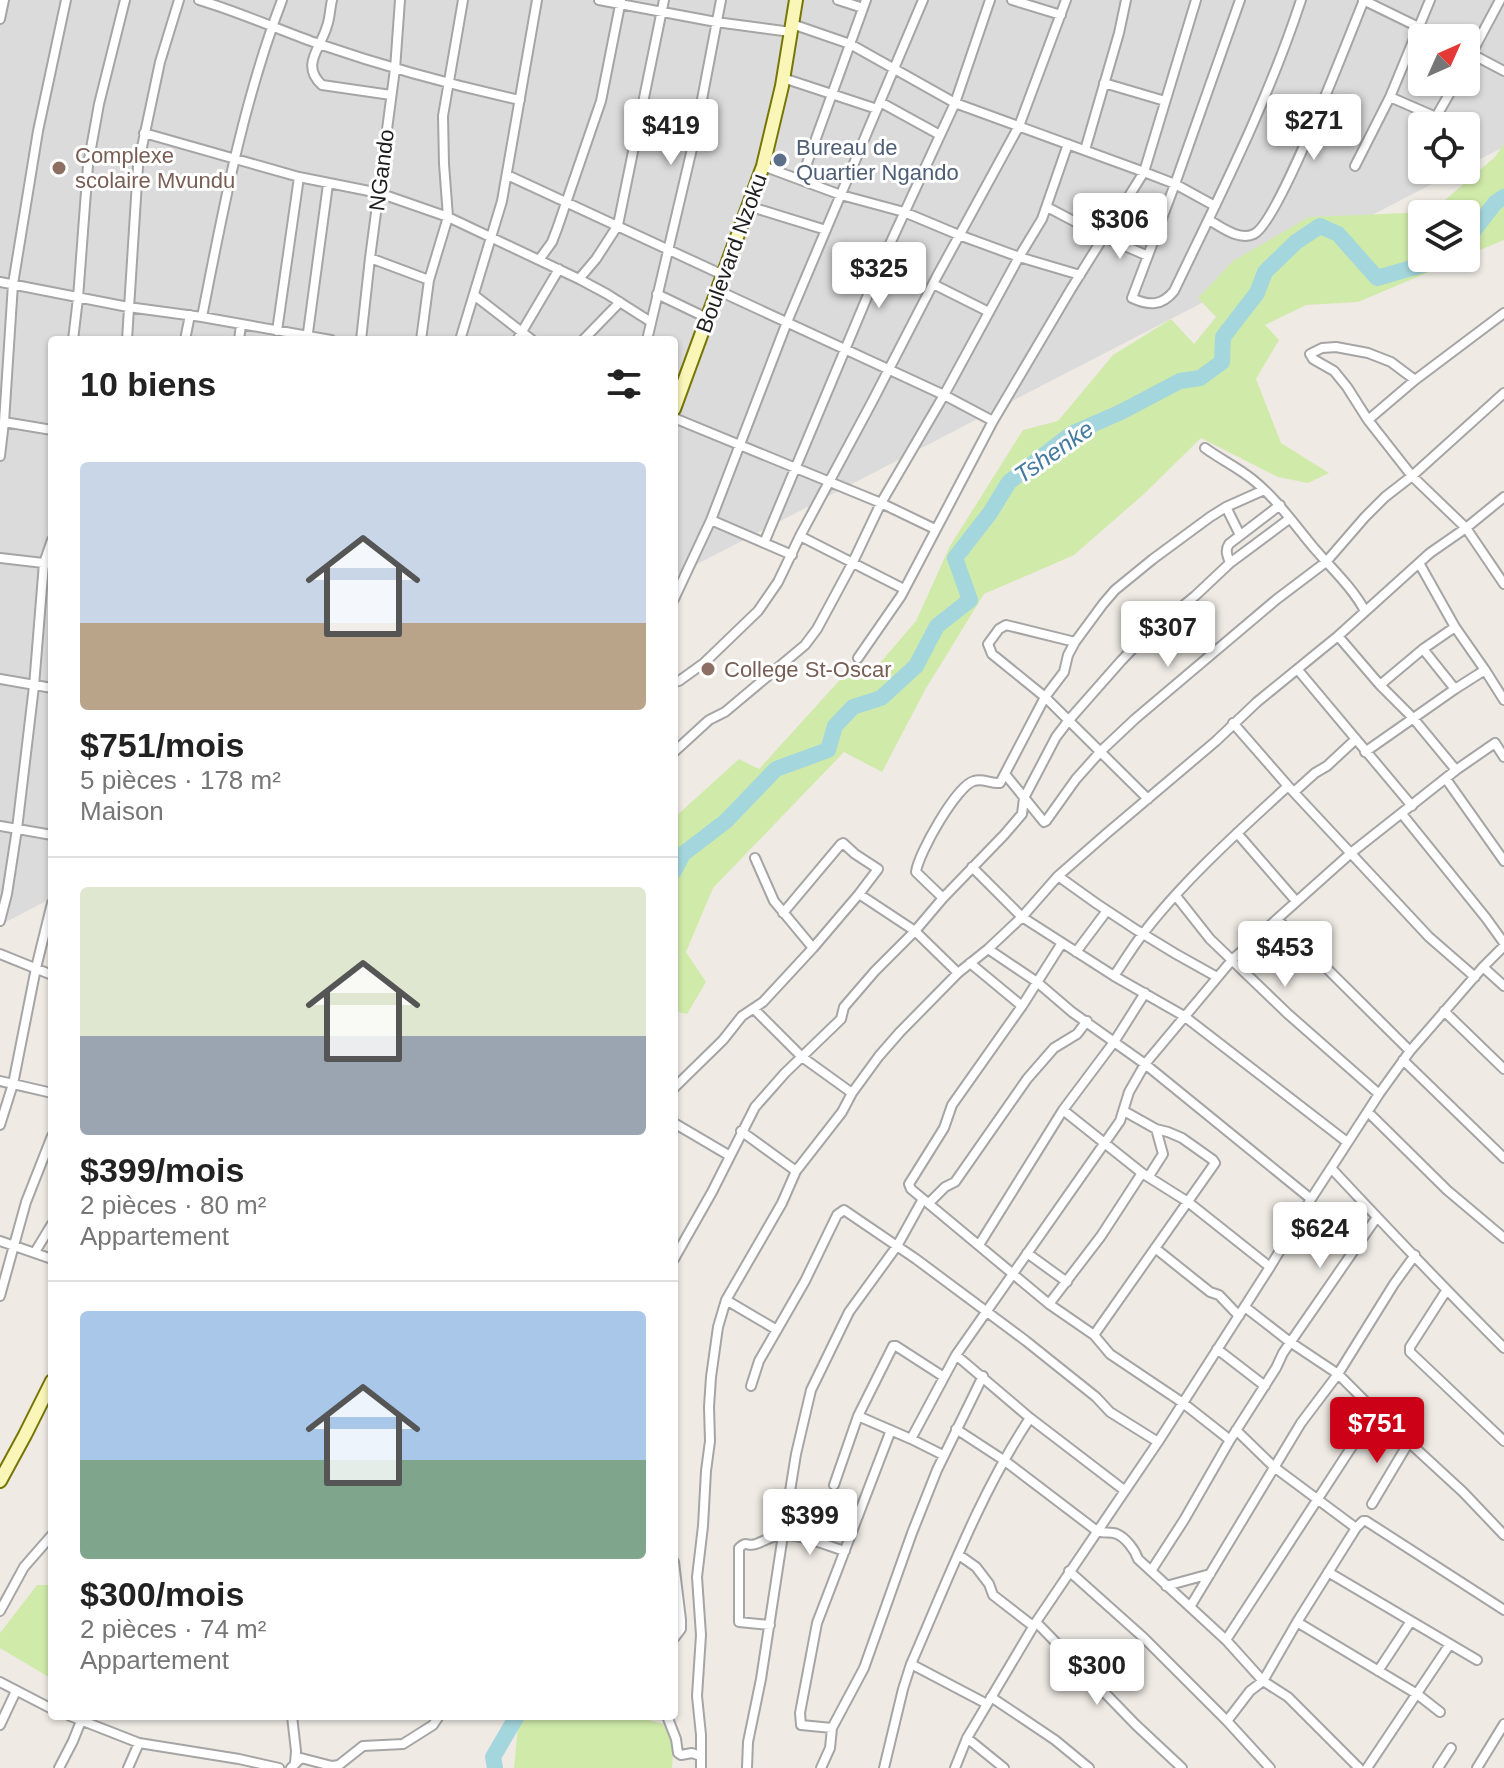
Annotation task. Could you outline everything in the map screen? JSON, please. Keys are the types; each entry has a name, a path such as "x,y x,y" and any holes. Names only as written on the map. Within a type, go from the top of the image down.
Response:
{"street":[{"path":"0,19 4,0"},
{"path":"0,456 13,284 38,131 66,0"},
{"path":"73,336 88,165 99,104 125,0"},
{"path":"127,336 138,166 160,62 179,0"},
{"path":"199,0 224,4 272,27 395,69 520,100"},
{"path":"202,317 235,160 282,0"},
{"path":"332,0 327,28 318,43 311,71 319,84 391,95"},
{"name":"NGando","path":"361,336 395,69 400,0"},
{"path":"422,336 429,280 448,217 443,116 463,0"},
{"path":"461,336 502,201 537,0"},
{"path":"599,0 716,22 791,28 850,44 955,103 1175,184 1215,206"},
{"path":"579,279 618,225 664,0"},
{"path":"648,336 695,136 721,0"},
{"name":"Boulevard Nzoku","path":"678,398 763,166 783,78 796,0"},
{"path":"801,180 865,4 838,0"},
{"path":"678,590 711,520 787,322 923,0"},
{"path":"764,543 904,212 955,103 990,0"},
{"path":"1012,0 1061,15"},
{"path":"679,681 704,663 758,611 775,588 1019,126 1066,0"},
{"path":"1085,150 1126,0"},
{"path":"858,658 895,606 993,421 1144,172 1196,0"},
{"path":"1240,0 1132,298 1148,305 1166,300 1172,294 1252,126 1301,0"},
{"path":"1209,220 1240,236 1259,231 1279,199 1313,127 1364,0 1414,24"},
{"path":"1421,24 1430,0"},
{"path":"1480,34 1500,0"},
{"path":"539,260 552,242 568,202 601,101 621,2"},
{"path":"1355,166 1408,55"},
{"path":"1480,59 1504,71"},
{"path":"783,78 879,106 940,135"},
{"path":"1104,83 1165,101"},
{"path":"1390,97 1436,117 1448,96"},
{"path":"144,133 299,177 379,193 448,217 579,279 651,322"},
{"path":"678,748 806,644 830,606 881,503 1042,219 1068,144"},
{"path":"763,166 841,195 904,212 1019,257 1080,275"},
{"path":"507,175 723,275"},
{"path":"277,331 299,177"},
{"path":"307,336 328,184"},
{"path":"748,206 826,230"},
{"path":"1047,207 1148,256"},
{"path":"370,258 429,280"},
{"path":"520,336 559,269"},
{"path":"0,282 298,336"},
{"path":"933,284 989,312"},
{"path":"717,290 944,395 993,421"},
{"path":"657,294 707,318"},
{"path":"474,295 528,336"},
{"path":"587,336 620,302"},
{"path":"1368,420 1504,313"},
{"path":"186,336 190,315"},
{"path":"240,336 241,325"},
{"path":"1415,380 1391,362 1368,353 1336,347 1322,348 1310,354 1334,371 1412,476 1466,528 1504,584"},
{"path":"1005,774 1045,822 1101,751 1175,683 1326,562 1385,497 1504,393"},
{"path":"678,420 881,503 935,529"},
{"path":"4,422 48,429"},
{"path":"1205,448 1242,471 1280,505 1355,592 1365,611"},
{"path":"943,898 916,872 922,854 953,799 965,786 976,780 1000,783 1045,697 1064,672 1068,655 1090,619 1115,590 1172,545 1226,507 1264,490"},
{"path":"701,1768 697,1696 701,1635 697,1577 710,1441 711,1377 718,1327 726,1300 785,1199 796,1171 842,1112 879,1056 900,1032 958,973 1022,917 1058,876 1442,543 1504,497"},
{"path":"1230,563 1227,548 1234,539 1280,505"},
{"path":"1226,507 1240,535"},
{"path":"678,1252 741,1131 763,1097 841,1019 844,1007 875,971 1022,814 1024,798 1046,754 1069,720 1140,641 1230,563 1289,519"},
{"path":"711,520 792,555"},
{"path":"800,536 904,589"},
{"path":"0,558 48,564 17,829 0,921"},
{"path":"1419,563 1455,627 1504,700"},
{"path":"1075,642 1006,625 988,644 992,654 1045,697 1148,799"},
{"path":"1380,685 1455,627"},
{"path":"1338,636 1456,770"},
{"path":"1423,649 1455,689"},
{"path":"1298,670 1412,806"},
{"path":"1365,752 1485,670"},
{"path":"0,679 48,688"},
{"path":"1233,723 1429,937 1475,977"},
{"path":"911,1439 956,1355 1120,1121 1129,1092 1145,1064 1184,1016 1232,960 1296,901 1351,853 1504,736"},
{"path":"1114,976 1142,935 1237,833 1291,789 1327,766 1356,739"},
{"path":"1495,743 1504,757"},
{"path":"1446,779 1504,861"},
{"path":"955,1768 967,1738 1034,1624 1158,1442 1347,1142 1410,1051 1504,944 1402,814"},
{"path":"0,826 48,834"},
{"path":"1237,833 1296,901"},
{"path":"678,1085 723,1040 742,1016 754,1009 813,948 878,869 843,843 783,913"},
{"path":"755,858 768,890 813,948"},
{"path":"972,867 1022,917 1184,1016 1347,1142"},
{"path":"1058,876 1142,935 1217,977"},
{"path":"859,894 915,931 958,973"},
{"path":"1176,896 1200,928 1232,960 1379,1094"},
{"path":"1076,952 1106,912"},
{"path":"0,1125 13,1084 48,919"},
{"path":"1277,919 1410,1051"},
{"path":"1062,943 952,1105 944,1128 909,1184 911,1189 1012,1274 1094,1335 1110,1354 1183,1403 1230,1440"},
{"path":"988,949 1145,1064 1311,1199"},
{"path":"0,954 48,973"},
{"path":"970,963 1022,1006"},
{"path":"1483,967 1504,986"},
{"path":"979,1245 1063,1110 1114,1042 1145,993"},
{"path":"754,1009 802,1057 852,1093"},
{"path":"1444,1011 1504,1069"},
{"path":"747,1768 748,1742 770,1625 796,1454 811,1390 849,1312 926,1201 955,1182 1027,1079 1048,1054 1077,1034 1087,1021"},
{"path":"1403,1060 1504,1158"},
{"path":"0,1081 48,1092"},
{"path":"1063,1110 1270,1267"},
{"path":"1094,1335 1215,1165 1214,1161 1182,1138 1156,1129 1124,1111"},
{"path":"1368,1112 1447,1190 1504,1238"},
{"path":"678,1125 730,1156"},
{"path":"1049,1304 1163,1154 1156,1129"},
{"path":"741,1131 796,1171"},
{"path":"0,1296 30,1190 48,1146"},
{"path":"1331,1168 1504,1348"},
{"path":"751,1386 759,1361 805,1281 837,1215 848,1211 987,1312 1096,1397 1110,1412 1158,1442"},
{"path":"1151,1571 1265,1386 1283,1353 1286,1339 1377,1217"},
{"path":"35,1252 48,1231"},
{"path":"0,1241 48,1257"},
{"path":"1155,1248 1210,1292 1338,1374 1504,1535"},
{"path":"1027,1253 1067,1282"},
{"path":"1190,1607 1301,1423 1338,1374 1415,1255"},
{"path":"1446,1291 1410,1347 1410,1352 1504,1441"},
{"path":"726,1300 777,1330"},
{"path":"834,1485 858,1416 893,1346 944,1377"},
{"path":"1217,1349 1265,1386"},
{"path":"956,1355 1030,1418 1124,1490"},
{"path":"821,1768 830,1748 832,1728 864,1668 943,1455 983,1376"},
{"path":"0,1481 48,1389"},
{"path":"1226,1640 1375,1411"},
{"path":"858,1416 943,1455"},
{"path":"884,1768 911,1664 975,1518 1030,1418"},
{"path":"956,1429 1005,1461 1097,1531 1118,1534 1138,1559 1226,1640 1263,1681 1288,1697 1360,1768 1417,1694 1450,1644"},
{"path":"832,1728 801,1725 800,1713 817,1623 891,1430"},
{"path":"1236,1430 1274,1467 1356,1528"},
{"path":"1372,1504 1409,1442"},
{"path":"1227,1721 1250,1691 1263,1681 1360,1522 1366,1521 1504,1610"},
{"path":"770,1625 739,1622 739,1548 743,1543 755,1544 783,1535 845,1551"},
{"path":"0,1611 24,1567 48,1540"},
{"path":"959,1555 976,1567 993,1595 1034,1624 1182,1768"},
{"path":"1069,1571 1144,1638 1270,1768"},
{"path":"1328,1572 1477,1660"},
{"path":"1166,1586 1210,1574"},
{"path":"678,1595 681,1620 678,1633"},
{"path":"1378,1671 1411,1621"},
{"path":"1297,1622 1417,1694 1440,1712"},
{"path":"911,1664 989,1701 1055,1740 1089,1768"},
{"path":"0,1682 48,1707"},
{"path":"0,1725 16,1691"},
{"path":"292,1720 296,1751 293,1767"},
{"path":"293,1767 301,1758 339,1765 363,1746 403,1744 436,1720"},
{"path":"669,1720 678,1753 700,1756"},
{"path":"59,1768 81,1721 139,1743 279,1768"},
{"path":"1477,1768 1504,1724"},
{"path":"967,1738 1004,1768"},
{"path":"128,1768 139,1743"},
{"path":"1438,1768 1451,1748"}],"shaded area":[{"path":"0,0 1504,0 1504,147 1480,159 1480,112 1408,112 1408,184 1432,184 678,574 678,336 48,336 48,900 0,925"}],"green space":[{"path":"1504,144 1504,240 1480,250 1480,200 1445,200 1464,184 1480,184 1480,170"},
{"path":"1408,213 1408,272 1429,272 1358,302 1306,305 1265,325 1279,340 1256,379 1281,443 1329,473 1308,483 1278,477 1201,438 1145,493 1074,555 984,594 925,690 882,772 844,752 713,888 686,952 706,982 687,1014 678,1012 678,814 739,759 759,769 848,671 868,677 916,621 950,546 1023,430 1058,421 1113,355 1171,319 1194,344 1216,317 1198,298 1233,261 1309,217"},
{"path":"37,1585 48,1585 48,1677 0,1648 0,1633"},
{"path":"519,1720 648,1720 675,1727 672,1768 514,1768"}],"waterway":[{"name":"Tshenke","path":"1480,223 1495,203 1504,197"},
{"name":"Tshenke","path":"678,863 683,854 726,821 776,769 828,750 835,726 853,707 881,698 916,666 937,626 970,600 955,558 990,513 1009,482 1071,434 1180,381 1200,378 1222,362 1223,337 1257,293 1265,272 1296,242 1320,226 1338,234 1377,278 1408,269"},
{"name":"Tshenke","path":"495,1768 493,1757 515,1720"}],"place":[{"name":"Bureau de Quartier Ngando","path":"780,160"},
{"name":"Complexe scolaire Mvundu","path":"59,168"},
{"name":"College St-Oscar","path":"708,669"}]}
